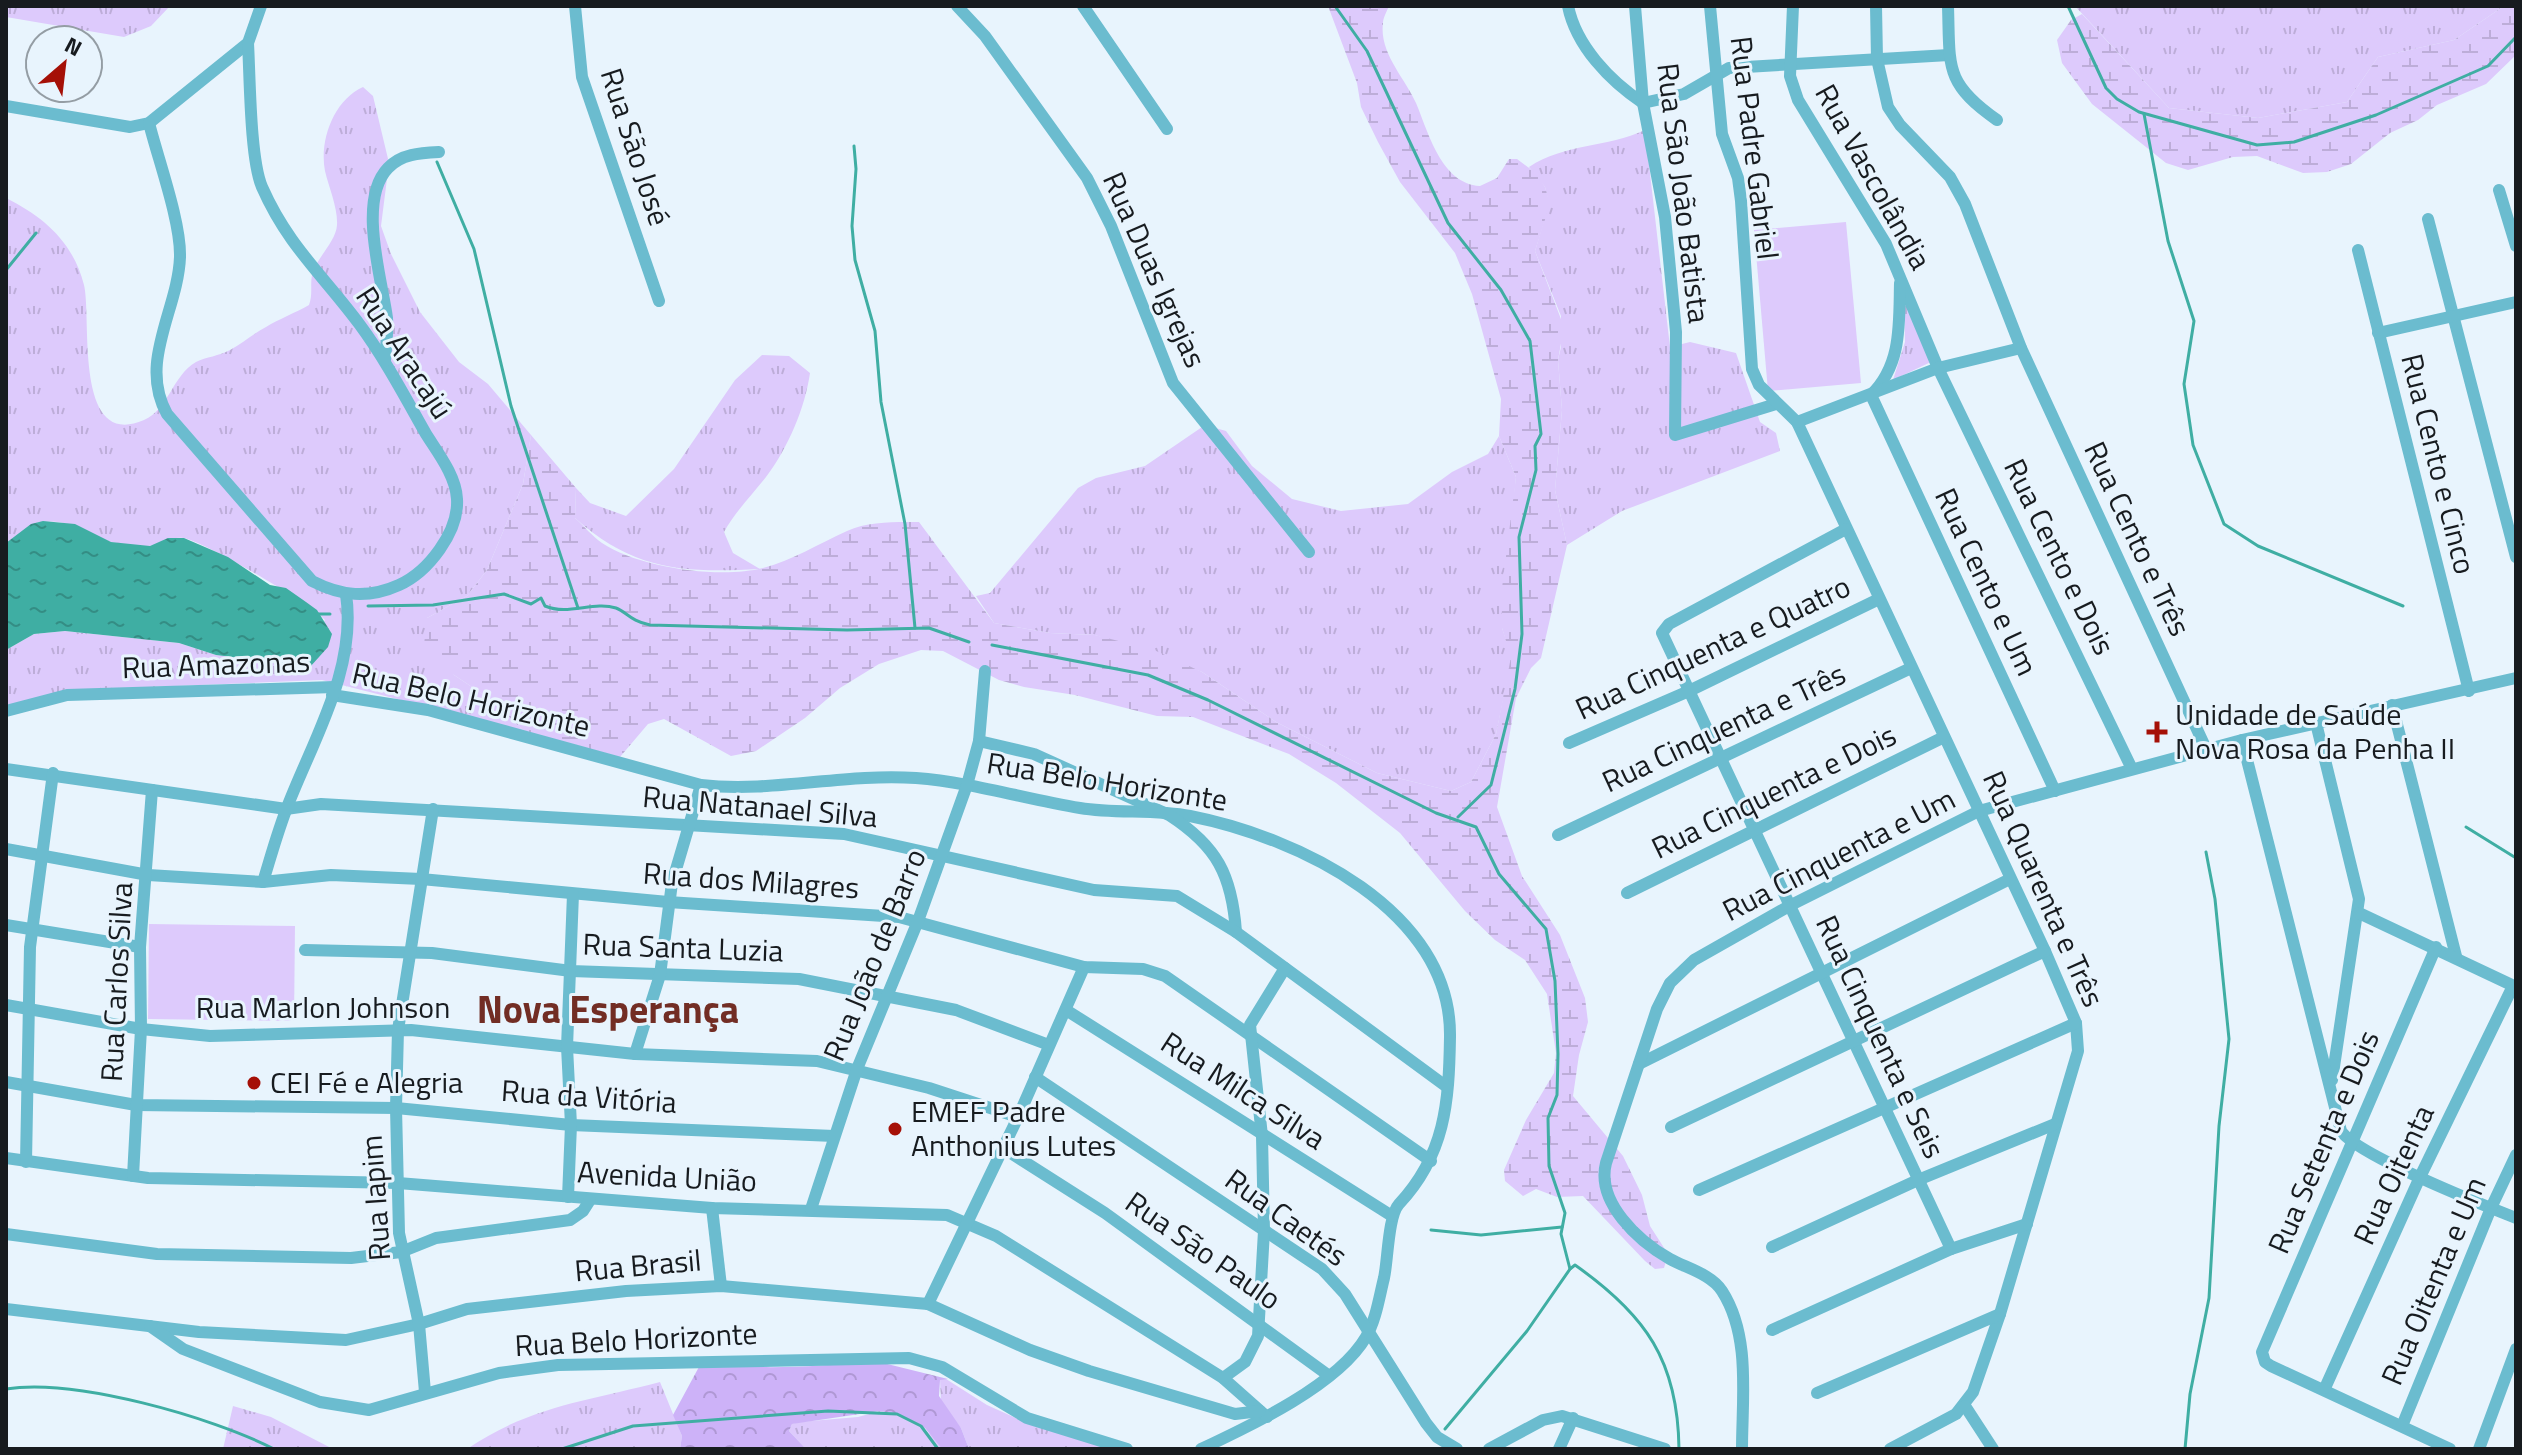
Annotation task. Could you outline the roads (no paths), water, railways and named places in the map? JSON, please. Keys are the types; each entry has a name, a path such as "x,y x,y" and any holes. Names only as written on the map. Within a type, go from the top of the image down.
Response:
{"street":[{"path":"6,106 130,127 149,123 248,43 261,6"},
{"name":"Rua São José","path":"575,6 585,89 659,301"},
{"name":"Rua Duas Igrejas","path":"957,6 985,36 1100,200 1173,383 1309,552"},
{"path":"1083,6 1167,129"},
{"path":"1568,6 1571,21 1593,56 1616,82 1643,103 1684,94 1729,68 1949,55"},
{"name":"Rua São João Batista","path":"1635,6 1643,103 1665,217 1676,332 1675,435 1776,404"},
{"name":"Rua Padre Gabriel","path":"1710,6 1722,134 1738,178 1741,201 1748,349 1759,385 1797,422"},
{"name":"Rua Vascolândia","path":"1793,6 1791,65 1798,100 1878,230 1938,368"},
{"name":"Rua Cento e Três","path":"1876,6 1877,59 1883,93 1893,116 1950,177 1965,204 2021,348 2207,751"},
{"path":"1948,6 1952,74 1963,95 1997,120"},
{"name":"Rua Aracajú","path":"248,43 260,184 293,247 358,323 385,361 454,484 457,513 443,544 419,573 387,590 346,594"},
{"path":"149,123 180,259 157,360 160,401 299,568 312,581 346,594"},
{"path":"385,361 387,322 374,229 374,197 380,180 399,160 439,152"},
{"path":"2499,190 2516,246"},
{"path":"2428,219 2516,557"},
{"name":"Rua Cento e Cinco","path":"2358,250 2469,691"},
{"path":"1871,395 1885,379 1893,363 1900,276"},
{"path":"2378,333 2516,302"},
{"path":"1797,422 1938,368 2021,348"},
{"name":"Rua Cento e Dois","path":"1938,368 2132,769"},
{"name":"Rua Cento e Um","path":"1871,395 2055,791"},
{"name":"Rua Quarenta e Três","path":"1797,422 2076,1023 2078,1051 2000,1314 1979,1378 1965,1406"},
{"name":"Rua Cinquenta e Seis","path":"1846,529 1663,629 1663,638 1951,1249"},
{"name":"Rua Amazonas","path":"6,711 67,695 334,691 348,637 346,594"},
{"name":"Rua Cinquenta e Quatro","path":"1569,743 1689,691 1879,599"},
{"name":"Rua Cinquenta e Três","path":"1558,835 1911,668"},
{"name":"Rua João de Barro","path":"811,1209 857,1069 918,921 967,785 979,741 985,671"},
{"name":"Rua Cinquenta e Um","path":"1742,1449 1740,1346 1731,1311 1721,1290 1648,1243 1605,1192 1606,1163 1649,1034 1664,994 1679,970 1791,905 1979,811 2242,740 2516,678"},
{"path":"263,882 286,809 334,691"},
{"name":"Rua Belo Horizonte","path":"334,691 428,710 701,785 734,788 894,778 967,785 1078,808 1203,820 1300,853 1344,875 1395,917 1421,945 1447,997 1451,1021 1447,1087 1431,1161 1392,1216 1390,1247 1368,1334 1359,1348 1295,1402 1264,1414 1201,1449"},
{"path":"2392,705 2456,956"},
{"path":"2316,723 2358,884 2359,913 2331,1088"},
{"name":"Rua Cinquenta e Dois","path":"1627,893 1944,737"},
{"path":"2242,740 2339,1125 2352,1142 2420,1177 2516,1218"},
{"path":"979,741 1034,754 1169,815 1203,839 1228,882 1236,932"},
{"name":"Rua Natanael Silva","path":"6,769 53,773 286,809 321,804 433,809 844,834 1094,890 1177,896 1236,932 1447,1087"},
{"path":"26,1162 32,930 53,773"},
{"path":"635,1054 660,975 668,902 701,785"},
{"name":"Rua Carlos Silva","path":"133,1176 141,1029 140,947 148,875 152,790"},
{"name":"Rua Iapim","path":"425,1392 419,1324 401,1252 396,1108 398,1030 433,809"},
{"name":"Rua dos Milagres","path":"6,849 148,875 263,882 331,875 421,879 918,921 1084,967 1155,972 1250,1034 1431,1161"},
{"path":"1639,1064 1823,975 2010,879"},
{"path":"568,1197 571,1125 567,1047 573,894"},
{"path":"2359,913 2456,956 2514,986"},
{"path":"6,925 140,947"},
{"name":"Rua Setenta e Dois","path":"2325,1388 2271,1366 2262,1357 2263,1347 2436,947"},
{"name":"Rua Santa Luzia","path":"305,950 410,953 571,971 772,976 887,994 978,1017 1049,1045"},
{"path":"1671,1127 2045,951"},
{"path":"928,1304 965,1220 1018,1117 1084,967"},
{"path":"1223,1378 1238,1369 1251,1352 1260,1322 1264,1231 1262,1136 1250,1034 1253,1018 1285,968"},
{"name":"Rua Oitenta","path":"2325,1388 2420,1177 2514,986"},
{"name":"Rua Marlon Johnson","path":"6,1005 141,1029 210,1036 398,1030 635,1054 801,1059 857,1069 1018,1117"},
{"name":"Rua Milca Silva","path":"1066,1010 1392,1216"},
{"path":"1699,1190 2076,1023"},
{"name":"Rua Caetés","path":"1035,1077 1308,1258 1334,1280 1426,1423 1437,1437 1457,1449"},
{"name":"Rua da Vitória","path":"6,1082 136,1105 396,1108 571,1125 834,1136"},
{"path":"1772,1247 1918,1180 2055,1124"},
{"name":"Rua São Paulo","path":"1003,1148 1105,1213 1260,1322 1328,1375"},
{"name":"Rua Oitenta e Um","path":"2402,1426 2491,1208 2516,1155"},
{"name":"Avenida União","path":"6,1158 133,1176 398,1183 712,1208 928,1213 965,1220 1223,1378 1264,1414"},
{"path":"6,1234 157,1254 351,1258 401,1252 436,1238 570,1220 583,1211 590,1200"},
{"path":"712,1208 721,1286"},
{"path":"1772,1330 1951,1249 2027,1224"},
{"name":"Rua Brasil","path":"6,1309 150,1326 338,1340 419,1324 467,1309 626,1291 721,1286 928,1304 1089,1371 1235,1414 1264,1414"},
{"path":"1817,1393 2000,1314"},
{"name":"Rua Belo Horizonte","path":"150,1326 183,1349 336,1406 383,1408 425,1392 499,1373 558,1365 890,1356 942,1367 1027,1418 1127,1449"},
{"path":"2479,1449 2512,1375 2516,1349"},
{"path":"2325,1388 2450,1449"},
{"path":"1890,1449 1947,1420 1965,1406 1993,1449"},
{"path":"1559,1449 1573,1418"},
{"path":"1489,1449 1543,1420 1573,1418 1647,1446 1665,1449"}],"water":[{"path":"43,521 75,524 111,542 150,546 168,538 184,538 228,557 270,585 286,588 317,610 332,634 328,647 310,667 216,655 179,643 65,631 34,634 6,650 6,543 31,524"}],"waterway":[{"path":"1335,6 1367,51 1448,223 1501,290 1530,341 1541,434 1535,446 1536,470 1519,537 1522,634 1515,689 1491,785 1458,817"},
{"path":"2068,6 2106,88 2117,99 2139,112 2257,145 2294,142 2376,115 2488,66 2516,37"},
{"path":"2144,114 2168,241 2194,321 2184,384 2193,445 2224,524 2258,546 2403,606"},
{"path":"854,146 856,169 852,226 855,260 875,331 881,402 905,524 915,628"},
{"path":"437,162 474,249 511,406 578,608"},
{"path":"6,270 36,233"},
{"path":"368,606 433,605 504,594 531,604 541,598 545,606 554,609 607,606 650,625 847,630 929,628 969,642"},
{"path":"317,614 330,614"},
{"path":"992,645 1148,675 1208,700 1436,813 1476,827 1499,874 1546,929 1555,981 1558,1054 1557,1095 1548,1118 1549,1166 1565,1213 1561,1234 1570,1269 1527,1331 1445,1429"},
{"path":"2466,827 2516,858"},
{"path":"2185,1449 2190,1394 2209,1298 2219,1126 2229,1039 2215,899 2206,852"},
{"path":"1431,1230 1481,1235 1562,1227"},
{"path":"1570,1269 1575,1265 1621,1302 1653,1343 1672,1390 1679,1449"},
{"path":"6,1389 68,1389 143,1403 216,1425 274,1449"},
{"path":"562,1449 633,1426 828,1411 897,1414 921,1426 938,1449"}],"place":[{"name":"Unidade de Saúde Nova Rosa da Penha II","path":"2157,732"},
{"name":"CEI Fé e Alegria","path":"254,1083"},
{"name":"EMEF Padre Anthonius Lutes","path":"895,1129"}],"district":[{"name":"Nova Esperança","path":"608,1010"}]}
